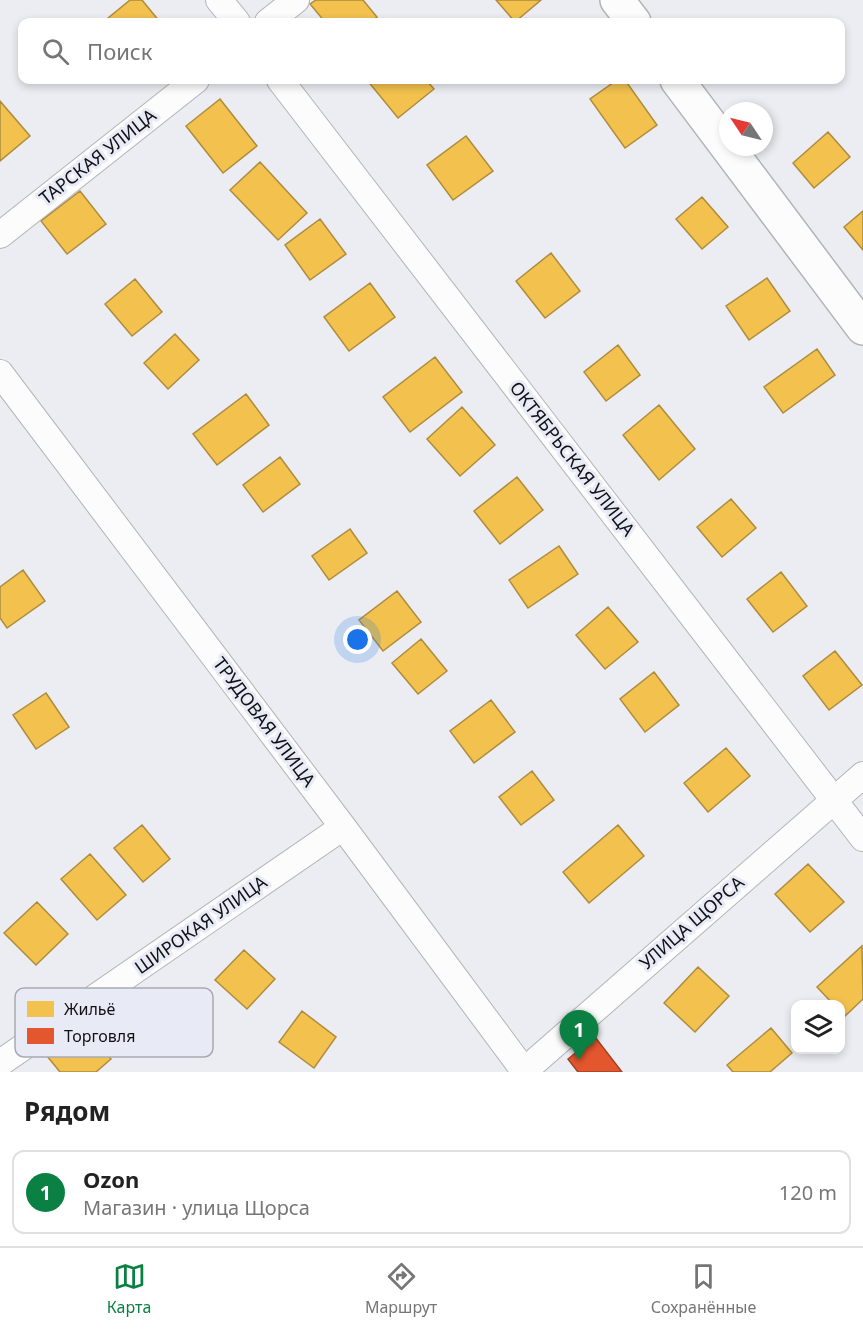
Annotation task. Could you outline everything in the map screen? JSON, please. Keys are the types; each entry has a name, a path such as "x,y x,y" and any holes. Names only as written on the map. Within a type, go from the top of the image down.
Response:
{"street":[{"path":"219,0 234,18"},
{"path":"273,18 296,0"},
{"path":"617,0 631,18"},
{"name":"ТАРСКАЯ УЛИЦА","path":"0,235 191,84"},
{"name":"ОКТЯБРЬСКАЯ УЛИЦА","path":"283,84 863,838"},
{"path":"680,84 863,328"},
{"name":"ТРУДОВАЯ УЛИЦА","path":"0,374 343,827 524,1071"},
{"name":"УЛИЦА ЩОРСА","path":"524,1071 863,775"},
{"name":"ШИРОКАЯ УЛИЦА","path":"109,988 343,827"},
{"name":"ШИРОКАЯ УЛИЦА","path":"0,1063 15,1053"}],"building: Жильё":[{"path":"130,0 142,0 157,18 108,18"},
{"path":"316,0 363,0 377,17 322,18 310,4"},
{"path":"496,0 541,0 520,18 512,18"},
{"path":"370,84 430,84 434,89 398,118"},
{"path":"611,84 628,84 657,125 625,148 590,99"},
{"path":"220,99 257,146 223,173 186,126"},
{"path":"0,101 30,136 0,161"},
{"path":"828,132 850,157 814,188 793,163"},
{"path":"466,136 493,171 453,200 427,165"},
{"path":"260,162 307,213 278,240 230,190"},
{"path":"80,191 106,224 67,254 41,221"},
{"path":"702,197 728,227 702,249 676,219"},
{"path":"863,211 863,250 844,227"},
{"path":"320,219 346,254 310,280 285,245"},
{"path":"551,253 580,291 545,318 516,281"},
{"path":"767,278 790,311 749,340 726,306"},
{"path":"135,279 162,312 132,336 105,304"},
{"path":"370,283 395,317 349,351 324,317"},
{"path":"175,334 199,360 168,389 144,363"},
{"path":"618,345 640,375 606,401 584,372"},
{"path":"817,349 835,375 783,413 764,387"},
{"path":"435,357 462,392 410,432 383,397"},
{"path":"246,394 269,425 217,465 193,434"},
{"path":"659,405 695,449 659,480 623,435"},
{"path":"462,407 495,445 460,476 427,439"},
{"path":"280,457 300,484 263,512 243,485"},
{"path":"517,477 543,510 500,544 474,511"},
{"path":"731,499 756,528 722,557 697,527"},
{"path":"350,529 367,553 329,580 312,556"},
{"path":"559,546 578,574 528,608 509,580"},
{"path":"23,570 45,601 7,628 0,618 0,587"},
{"path":"781,572 807,606 773,632 747,599"},
{"path":"397,591 421,622 383,651 359,620"},
{"path":"608,607 638,642 605,669 576,635"},
{"path":"421,639 447,671 418,694 392,663"},
{"path":"835,651 862,685 829,710 803,676"},
{"path":"654,672 679,705 645,732 620,699"},
{"path":"46,693 69,727 36,749 13,715"},
{"path":"491,700 515,732 474,763 450,731"},
{"path":"726,748 750,776 708,812 684,783"},
{"path":"532,771 554,800 521,825 499,797"},
{"path":"142,825 170,859 143,882 114,848"},
{"path":"618,825 644,856 589,903 563,872"},
{"path":"90,854 126,895 97,920 61,879"},
{"path":"808,864 844,902 810,932 775,894"},
{"path":"37,902 68,934 36,965 4,933"},
{"path":"862,946 863,999 845,1016 845,1000 829,1000 817,987"},
{"path":"244,950 275,979 247,1009 215,980"},
{"path":"698,967 729,996 695,1032 664,1003"},
{"path":"302,1011 336,1037 314,1068 279,1042"},
{"path":"771,1028 791,1052 770,1072 733,1072 727,1065"},
{"path":"48,1057 109,1057 111,1059 96,1072 60,1072"}],"building: Торговля":[{"path":"595,1037 622,1072 578,1072 568,1059"}],"place":[{"name":"Ozon","path":"579,1060"}]}
